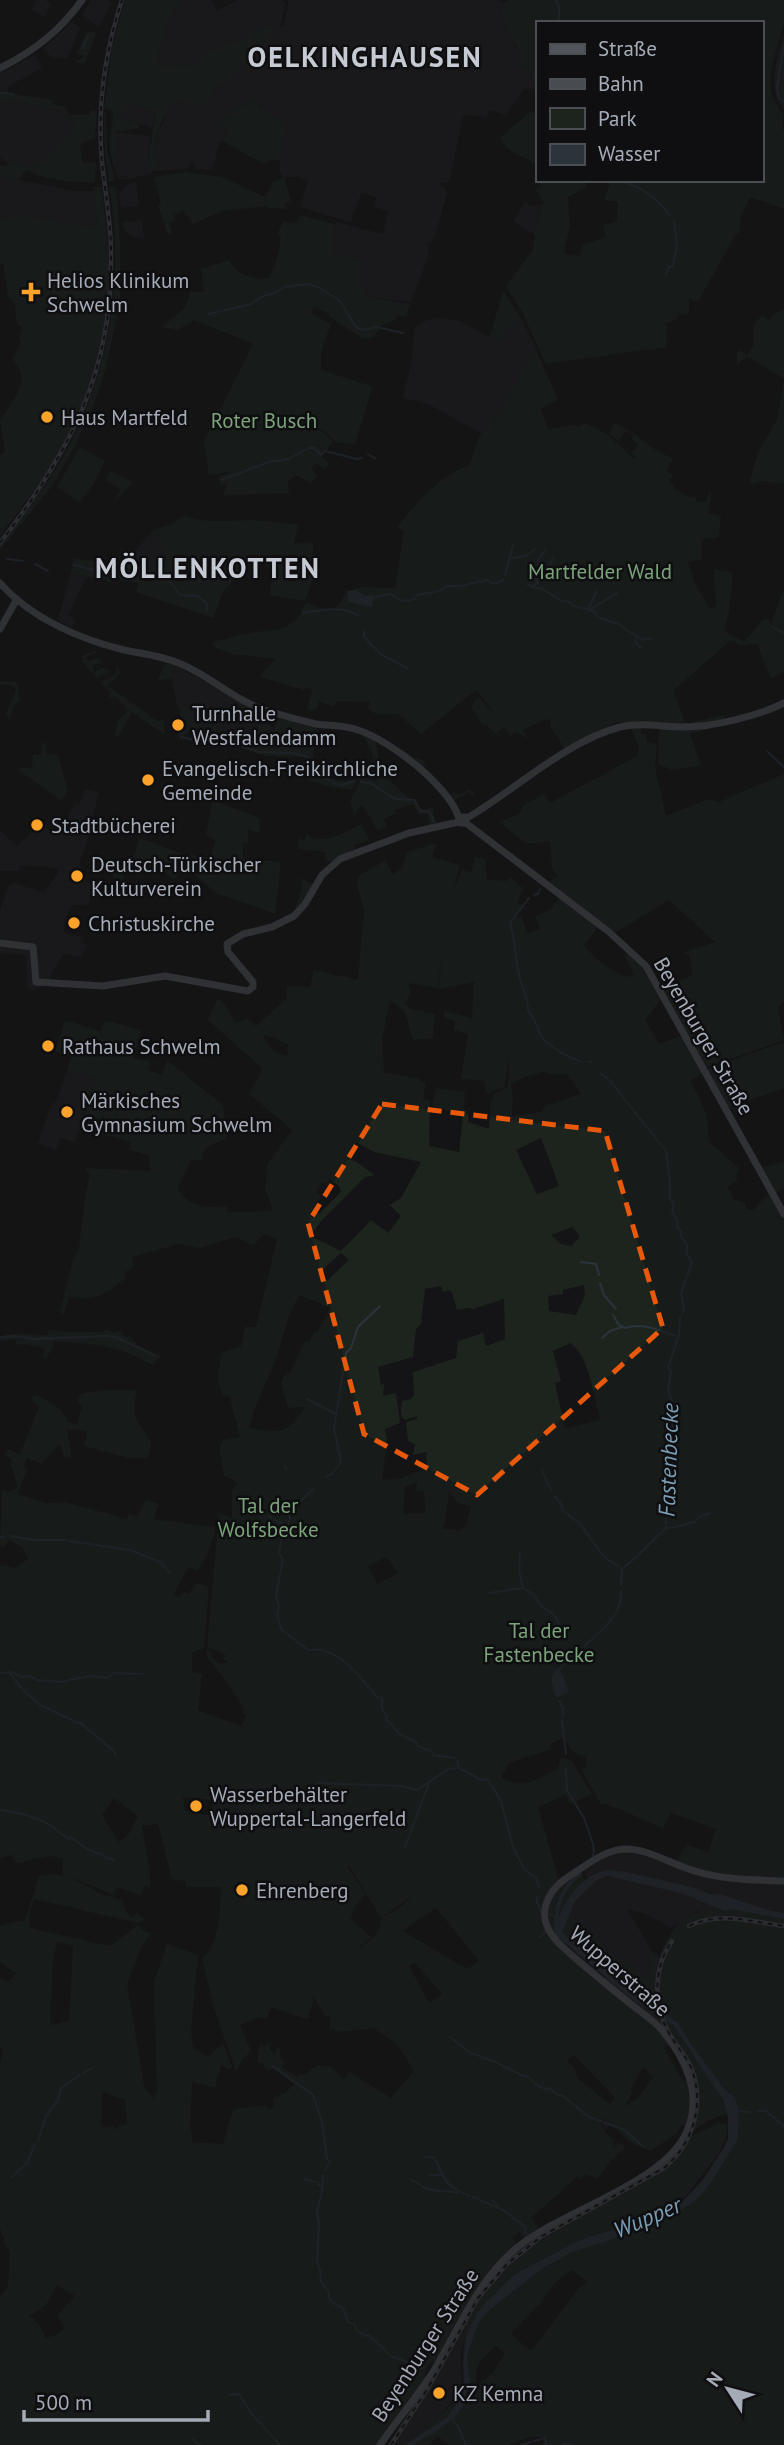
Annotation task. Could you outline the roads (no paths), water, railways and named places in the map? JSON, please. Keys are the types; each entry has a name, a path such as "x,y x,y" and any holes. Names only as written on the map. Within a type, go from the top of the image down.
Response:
{"main road":[{"path":"0,68 53,34 82,0"},
{"name":"Beyenburger Straße","path":"0,583 32,612 54,624 105,645 163,658 189,668 254,706 316,723 356,729 374,737 421,769 448,798 463,820 609,932 646,966 784,1214"},
{"path":"9,593 10,609"},
{"path":"0,629 17,599"},
{"path":"0,943 33,947 36,982 103,986 165,976 244,991 251,990 253,981 226,947 243,934 272,927 293,916 305,904 322,875 340,859 414,832 463,820 551,762 611,730 632,725 700,726 763,711 784,703"},
{"name":"Wupperstraße","path":"688,2072 682,2059 659,2028 598,1978 552,1935 545,1917 550,1895 566,1878 604,1855 623,1849 640,1851 712,1875 784,1881"},
{"name":"Beyenburger Straße","path":"380,2445 430,2376 478,2290 505,2258 537,2234 651,2171 676,2150 686,2135 692,2115 688,2072"}],"water":[{"path":"356,590 365,596 374,594 372,607 348,602 348,591"},
{"path":"557,1668 569,1692 556,1698 551,1679"},
{"path":"608,1870 679,1884 784,1913 784,1919 732,1909 725,1911 681,1893 608,1876 598,1879 575,1901 562,1932 678,2023 725,2089 735,2097 739,2111 738,2139 712,2181 689,2205 604,2242 572,2252 542,2269 487,2312 477,2326 467,2356 470,2380 463,2406 453,2419 435,2432 412,2445 405,2445 447,2417 460,2399 464,2387 466,2337 477,2313 514,2275 585,2238 635,2223 680,2204 702,2181 728,2139 728,2117 723,2100 674,2026 633,2000 554,1934 565,1904 579,1885"}],"waterway":[{"path":"556,0 559,21"},
{"path":"82,49 88,36"},
{"path":"784,45 777,88 779,98 784,101"},
{"path":"0,93 13,94"},
{"path":"623,182 642,190 670,216"},
{"path":"666,274 669,267 673,266 677,245 674,221"},
{"path":"208,314 251,304 284,287 307,284 318,287 339,300 356,327 362,330 377,327 403,333"},
{"path":"221,480 269,462 289,459 308,448 315,448 321,455 325,451 362,458"},
{"path":"368,454 375,458"},
{"path":"505,575 513,545"},
{"path":"512,558 526,556 535,549"},
{"path":"531,587 536,584 539,558 545,551"},
{"path":"7,559 23,561"},
{"path":"537,584 553,559"},
{"path":"35,564 48,571"},
{"path":"122,564 141,571"},
{"path":"74,565 102,572 112,570"},
{"path":"143,572 169,581 180,595 198,596 207,604 207,611"},
{"path":"375,597 391,594 400,600 408,601 415,599 417,595 439,591 447,586 487,580 494,584 504,580"},
{"path":"527,584 564,602 568,601 573,606 595,612 597,617 618,624 643,640 652,640"},
{"path":"588,609 597,591"},
{"path":"589,610 617,593"},
{"path":"303,613 339,609 359,616"},
{"path":"772,627 784,633"},
{"path":"364,631 364,637 382,655 407,668"},
{"path":"636,638 635,642 641,648"},
{"path":"181,737 200,741 218,738 259,752 292,753 308,757"},
{"path":"767,751 784,767"},
{"path":"309,760 315,772 330,781"},
{"path":"333,783 341,785 355,781"},
{"path":"361,782 370,783 395,799 414,800 421,811 429,811 434,822"},
{"name":"Fastenbecke","path":"534,895 538,894 540,889"},
{"name":"Fastenbecke","path":"529,898 510,923 528,1011 545,1041 560,1052 582,1062"},
{"name":"Fastenbecke","path":"601,1073 666,1151 670,1198 674,1205 672,1212 678,1221 677,1227 682,1232 680,1235 687,1245 686,1253 692,1262 681,1293 684,1307 682,1314"},
{"path":"581,1262 596,1264 599,1275"},
{"path":"600,1283 604,1295 616,1309"},
{"path":"326,1477 332,1474 341,1462 334,1428 346,1353 351,1348 358,1327 380,1306"},
{"path":"613,1315 619,1325 625,1328 644,1327 676,1336"},
{"name":"Fastenbecke","path":"621,1586 622,1569 666,1527 664,1459 669,1456 666,1453 668,1440 673,1435 673,1404 668,1391 671,1371 668,1368 679,1335 680,1317"},
{"path":"602,1338 610,1331 622,1327"},
{"path":"1,1337 115,1337 154,1355"},
{"path":"307,1399 334,1413"},
{"path":"542,1471 551,1490"},
{"path":"314,1489 288,1513 290,1519 281,1542 279,1553 283,1560 276,1595 281,1629 308,1650 329,1652 347,1664 377,1697 382,1698 386,1719 400,1734 433,1755 454,1758"},
{"path":"555,1496 562,1510 580,1524 604,1557 620,1567"},
{"path":"667,1528 695,1522 699,1517 710,1513"},
{"path":"274,1520 286,1525"},
{"path":"11,1536 34,1540 66,1540"},
{"path":"69,1541 130,1550 160,1562 170,1573"},
{"path":"520,1552 519,1571 523,1588"},
{"path":"489,1593 523,1588 533,1594 541,1606 557,1619 564,1638"},
{"name":"Fastenbecke","path":"584,1647 614,1615 621,1600 621,1591"},
{"name":"Fastenbecke","path":"559,1670 571,1655"},
{"path":"0,1673 12,1672 21,1677 60,1682 90,1676 106,1678 114,1673 142,1674"},
{"path":"10,1673 21,1688 40,1705 83,1725 114,1751 116,1756"},
{"name":"Fastenbecke","path":"559,1701 563,1708 563,1717"},
{"name":"Fastenbecke","path":"562,1720 566,1754"},
{"path":"457,1760 459,1768 479,1779 488,1780 501,1801 513,1847 524,1869 536,1878 539,1887"},
{"path":"318,1783 401,1786 417,1790 449,1769 457,1768"},
{"name":"Fastenbecke","path":"566,1768 567,1790 584,1818 593,1844 592,1858"},
{"path":"405,1847 429,1783"},
{"path":"0,1810 38,1819 87,1849 114,1860"},
{"path":"556,1926 562,1896 581,1874"},
{"path":"537,1897 541,1911"},
{"path":"548,1913 556,1918"},
{"path":"540,1937 547,1930"},
{"path":"450,2037 469,2052 528,2076 535,2084 549,2088 589,2117 601,2121"},
{"path":"272,2066 313,2095 322,2122 327,2159 330,2161 325,2171"},
{"path":"83,2073 92,2068"},
{"path":"38,2141 46,2116 58,2100 61,2088 80,2075"},
{"path":"737,2111 750,2112"},
{"path":"758,2111 766,2111 784,2126"},
{"path":"603,2122 625,2130 643,2147"},
{"path":"12,2177 27,2163 35,2144"},
{"path":"426,2157 435,2158 448,2183 470,2196"},
{"path":"323,2175 317,2211 317,2262 321,2273 320,2280 329,2293 329,2298 343,2308 348,2322 355,2325 356,2330 364,2336 369,2335 391,2356 423,2368"},
{"path":"429,2175 442,2175"},
{"path":"304,2179 314,2182"},
{"path":"411,2180 421,2185"},
{"path":"316,2182 322,2188"},
{"path":"423,2187 458,2193"},
{"path":"473,2197 505,2211 524,2226"},
{"path":"493,2201 499,2208"},
{"path":"525,2227 526,2234"},
{"path":"229,2395 239,2394 251,2413 280,2445"},
{"path":"452,2419 466,2445"},
{"path":"534,2441 545,2438 546,2445"},
{"path":"192,2439 200,2445"},
{"path":"522,2445 531,2442"},
{"path":"563,2445 571,2445"}],"railway":[{"path":"0,543 47,476 67,442 96,372 105,334 110,295 111,252 102,162 102,101 107,60 122,0"},
{"path":"689,1926 724,1918 784,1926"},
{"path":"391,2445 428,2388 478,2298 507,2264 542,2236 664,2168 683,2147 690,2134 697,2107 695,2079 690,2065 664,2022 657,1986 661,1963 672,1941"}],"place":[{"name":"Helios Klinikum Schwelm","path":"31,292"},
{"name":"Haus Martfeld","path":"47,417"},
{"name":"Turnhalle Westfalendamm","path":"178,725"},
{"name":"Evangelisch-Freikirchliche Gemeinde","path":"148,780"},
{"name":"Stadtbücherei","path":"37,825"},
{"name":"Deutsch-Türkischer Kulturverein","path":"77,876"},
{"name":"Christuskirche","path":"74,923"},
{"name":"Rathaus Schwelm","path":"48,1046"},
{"name":"Märkisches Gymnasium Schwelm","path":"67,1112"},
{"name":"Wasserbehälter Wuppertal-Langerfeld","path":"196,1806"},
{"name":"Ehrenberg","path":"242,1890"},
{"name":"KZ Kemna","path":"439,2393"}],"district":[{"name":"OELKINGHAUSEN","path":"365,56"},
{"name":"MÖLLENKOTTEN","path":"208,567"}],"park label":[{"name":"Roter Busch","path":"264,420"},
{"name":"Martfelder Wald","path":"600,571"},
{"name":"Tal der Wolfsbecke","path":"268,1517"},
{"name":"Tal der Fastenbecke","path":"539,1642"}],"water label":[{"name":"Wupper","path":"647,2217"}]}
